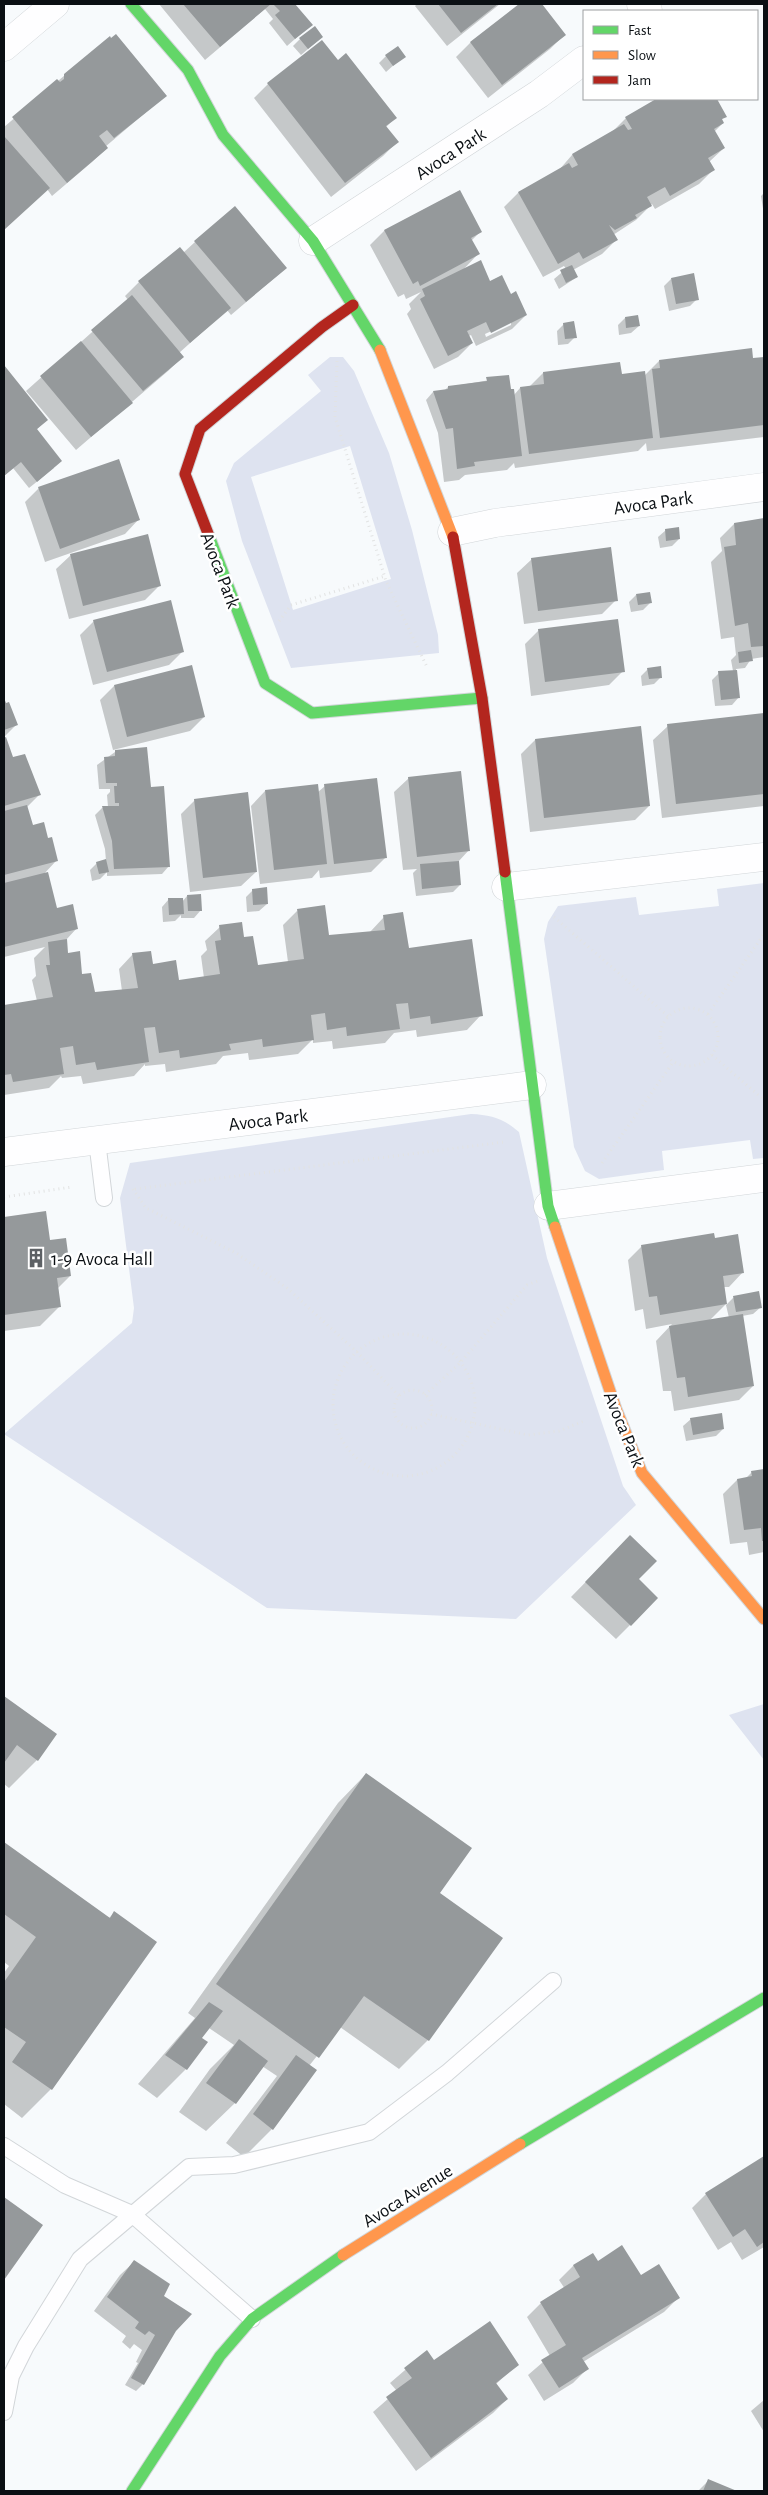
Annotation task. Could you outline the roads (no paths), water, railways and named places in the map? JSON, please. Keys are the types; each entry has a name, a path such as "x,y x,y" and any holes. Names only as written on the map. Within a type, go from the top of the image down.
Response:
{"street":[{"path":"4,47 54,4"},
{"name":"Avoca Park","path":"132,4 188,70 223,135 313,241 377,341 452,532 482,698 548,1206 616,1409 642,1473 764,1619"},
{"name":"Avoca Park","path":"313,241 540,94 583,61"},
{"name":"Avoca Park","path":"353,305 322,327 200,429 185,474 265,683 312,713 442,700 482,698"},
{"name":"Avoca Park","path":"452,532 505,522 764,487"},
{"path":"506,887 764,857"},
{"name":"Avoca Park","path":"4,1152 532,1085"},
{"path":"548,1206 764,1178"},
{"name":"Avoca Avenue","path":"132,2491 220,2356 252,2319 309,2277 376,2234 606,2091 764,1998"}],"lane":[{"path":"97,1141 103,1194"},
{"path":"4,2412 11,2376 26,2346 80,2259 189,2167 234,2165 369,2132 447,2073 553,1981"},
{"path":"4,2146 65,2185 132,2214 252,2319"}],"place":[{"name":"1-9 Avoca Hall","path":"36,1258"}]}
